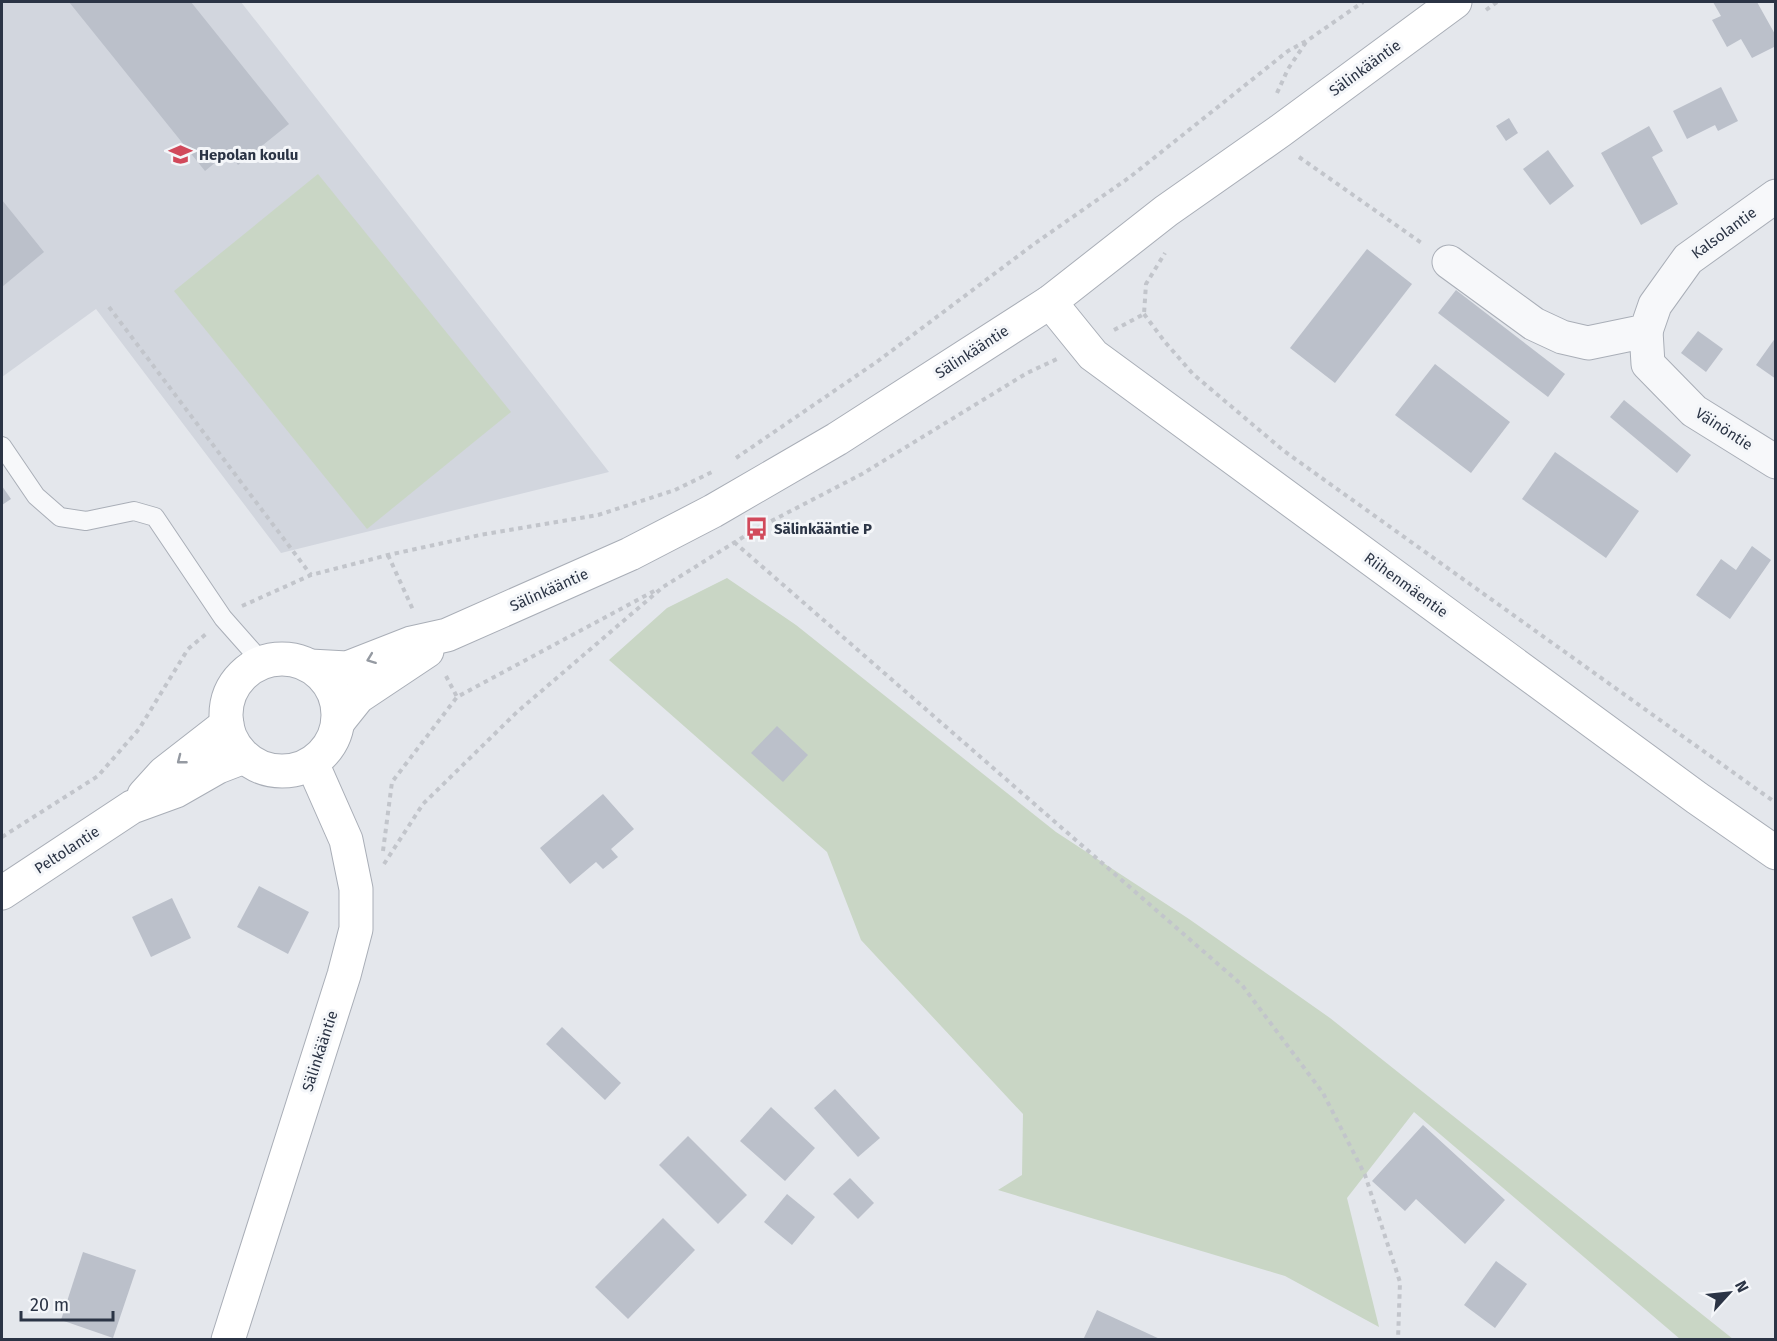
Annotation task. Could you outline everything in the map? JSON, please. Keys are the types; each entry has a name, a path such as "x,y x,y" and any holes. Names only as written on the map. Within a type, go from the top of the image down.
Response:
{"main road":[{"name":"Sälinkääntie","path":"310,666 348,668 411,643 447,635 630,554 713,511 837,439 1050,302 1166,211 1280,131 1467,8"},
{"name":"Riihenmäentie","path":"1050,302 1093,355 1697,798 1776,853"},
{"name":"Sälinkääntie","path":"338,722 358,697 419,657 447,635"},
{"path":"278,659 294,660 310,666 322,676 332,690 337,706 338,722 333,738 324,752 312,763 295,770 277,771 259,766 244,757 233,742 227,724 227,705 234,687 245,672 262,662 278,659"},
{"name":"Peltolantie","path":"2,893 132,807 165,773 227,724"},
{"name":"Peltolantie","path":"132,807 176,791 218,767 244,757"},
{"name":"Sälinkääntie","path":"228,1340 344,975 356,929 356,889 346,840 312,763"}],"street":[{"name":"Kalsolantie","path":"1646,331 1655,305 1688,259 1776,196"},
{"path":"1449,262 1533,324 1562,337 1588,343 1646,331"},
{"name":"Väinöntie","path":"1646,331 1648,364 1678,395 1694,411 1776,462"}],"lane":[{"path":"2,446 36,496 60,517 86,521 134,511 156,517 223,618 262,662"}],"path":[{"path":"734,459 878,361 1034,244 1131,177 1288,51 1363,2"},
{"path":"1467,8 1497,2"},
{"path":"1308,40 1288,69 1271,104 1280,131 1296,155 1449,262"},
{"path":"1169,248 1146,284 1144,314 1193,374 1284,451 1776,803"},
{"path":"109,307 311,575"},
{"path":"663,587 517,712 423,804 381,869 392,782 457,697 663,587 734,542 862,474 1027,373 1144,314"},
{"path":"2,837 98,776 139,729 188,650 223,618 250,602 311,575 388,555 480,535 598,515 675,490 715,470"},
{"path":"713,511 734,542 1242,985 1323,1093 1365,1174 1400,1282 1398,1340"},
{"path":"388,555 417,617"},
{"path":"444,671 457,697"}],"shaded area":[{"name":"Hepolan koulu","path":"2,2 241,2 609,472 281,553 96,309 2,377"}],"green space":[{"path":"318,174 511,412 367,529 174,291"},
{"path":"727,578 796,625 1056,832 1189,919 1330,1018 1733,1339 1680,1339 1414,1112 1347,1198 1379,1327 1285,1276 998,1190 1022,1175 1023,1114 861,940 827,852 609,660 667,608"}],"building":[{"path":"69,2 191,2 289,124 238,165 228,152 205,171"},
{"path":"1713,2 1757,2 1776,36 1776,46 1752,58 1741,39 1727,47 1712,20 1721,16"},
{"path":"1721,87 1738,121 1718,131 1715,125 1687,139 1673,111"},
{"path":"1509,118 1518,133 1506,141 1496,126"},
{"path":"1649,126 1663,151 1652,157 1678,204 1641,225 1601,153"},
{"path":"1548,150 1574,186 1550,205 1523,169"},
{"path":"2,200 44,252 2,287"},
{"path":"1367,249 1412,284 1335,383 1290,348"},
{"path":"1456,290 1565,374 1548,397 1438,313"},
{"path":"1698,331 1723,349 1706,372 1681,353"},
{"path":"1776,337 1776,379 1756,365"},
{"path":"1435,364 1510,422 1471,473 1395,415"},
{"path":"1624,400 1691,455 1677,473 1610,417"},
{"path":"1555,452 1639,511 1606,558 1522,499"},
{"path":"2,486 11,499 2,505"},
{"path":"1752,546 1771,560 1730,619 1696,595 1721,559 1736,570"},
{"path":"777,726 808,755 783,782 751,753"},
{"path":"603,794 634,829 611,849 618,857 603,869 596,862 570,884 540,848"},
{"path":"259,886 309,912 288,954 237,927"},
{"path":"172,898 191,938 151,957 132,917"},
{"path":"562,1027 621,1083 605,1100 546,1044"},
{"path":"835,1089 880,1138 858,1157 814,1108"},
{"path":"771,1107 815,1148 785,1181 740,1141"},
{"path":"1423,1125 1505,1200 1465,1244 1416,1199 1405,1211 1372,1181"},
{"path":"688,1136 747,1195 718,1224 659,1165"},
{"path":"850,1178 874,1203 858,1219 833,1194"},
{"path":"787,1194 815,1217 792,1245 764,1222"},
{"path":"663,1218 695,1250 628,1319 595,1287"},
{"path":"83,1252 136,1270 113,1338 61,1320"},
{"path":"1496,1261 1527,1284 1495,1328 1464,1305"},
{"path":"1097,1310 1162,1340 1083,1340"}],"place":[{"name":"Hepolan koulu","path":"181,155"},
{"name":"Sälinkääntie P","path":"756,529"}]}
